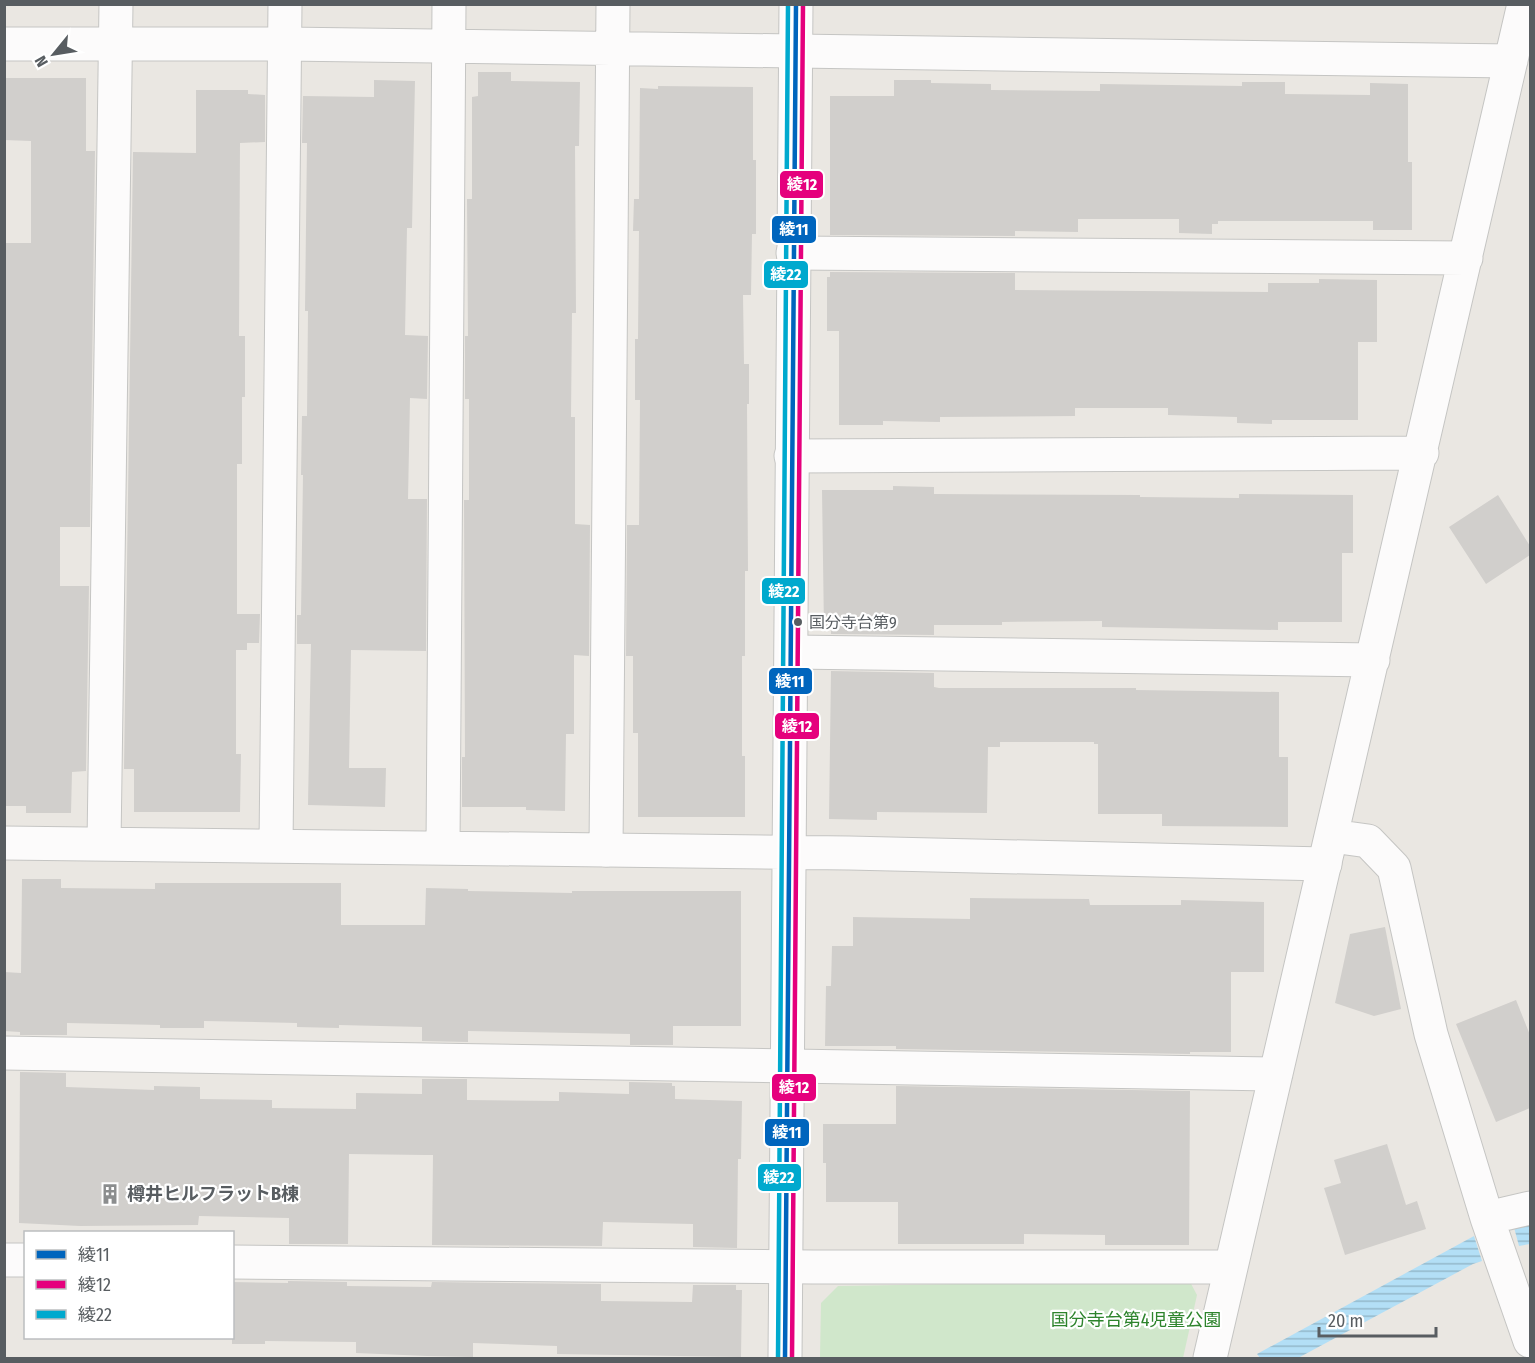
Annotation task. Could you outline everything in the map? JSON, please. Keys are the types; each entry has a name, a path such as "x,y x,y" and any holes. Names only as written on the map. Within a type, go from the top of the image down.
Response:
{"street":[{"path":"104,844 116,4"},
{"path":"276,846 285,4"},
{"path":"443,848 449,4"},
{"path":"606,850 613,4"},
{"path":"785,1359 796,4"},
{"path":"1210,1359 1422,453 1524,4"},
{"path":"4,44 285,44 1511,61"},
{"path":"793,254 1466,258"},
{"path":"791,456 1422,453"},
{"path":"792,652 1373,660"},
{"path":"4,843 790,852 1328,850 1368,841 1394,867 1431,1034 1487,1218 1530,1341"},
{"path":"4,1053 1276,1074"},
{"path":"1487,1218 1530,1208"},
{"path":"4,1260 24,1260"},
{"path":"234,1262 785,1267 1230,1267"}],"green space":[{"name":"国分寺台第4児童公園","path":"1189,1280 1197,1295 1183,1358 820,1358 821,1303 838,1286"}],"water":[{"path":"1530,1217 1530,1244 1519,1246 1512,1220"},
{"path":"1474,1236 1482,1261 1298,1358 1260,1358 1257,1354"}],"building":[{"path":"478,72 511,72 511,81 580,82 579,146 575,146 576,313 572,313 571,417 575,417 575,524 590,525 589,656 574,655 574,734 566,734 565,811 526,810 526,807 462,807 462,757 465,757 464,500 469,500 469,399 465,399 465,336 468,336 467,199 472,199 472,97 478,96"},
{"path":"4,78 86,78 86,151 95,151 90,527 60,527 60,586 89,586 86,771 72,772 71,813 26,813 26,806 4,806 4,243 31,243 31,141 4,140"},
{"path":"374,80 415,81 412,228 407,228 405,335 428,336 427,399 410,398 408,499 427,499 426,651 351,650 349,768 386,768 385,807 308,805 311,644 297,644 297,615 301,615 302,416 307,416 308,311 305,311 307,143 302,143 303,96 374,97"},
{"path":"894,80 991,84 991,90 1100,91 1100,84 1242,86 1242,82 1285,82 1285,94 1370,95 1370,83 1408,84 1408,162 1412,162 1412,230 1373,230 1373,221 1218,221 1218,224 1212,224 1212,234 1179,233 1179,219 1078,219 1078,232 1015,231 1015,236 830,235 830,96 894,96"},
{"path":"658,86 753,87 756,234 752,234 751,295 743,295 744,364 749,364 749,404 747,404 748,571 745,571 745,656 742,656 742,756 745,756 745,817 638,817 638,733 633,733 633,656 626,656 627,525 639,525 640,400 635,400 635,339 638,339 639,231 633,231 634,199 639,199 640,88 658,89"},
{"path":"196,90 248,90 248,94 265,95 265,142 240,143 239,336 245,336 245,397 242,397 242,464 237,464 237,614 260,614 259,643 247,643 247,650 236,650 236,754 241,754 240,812 134,812 134,769 124,769 133,152 196,153"},
{"path":"830,272 1015,273 1015,290 1268,292 1268,283 1319,283 1319,279 1377,280 1377,342 1358,342 1358,420 1272,420 1272,424 1237,423 1237,417 1168,415 1168,408 1075,408 1075,416 940,417 940,422 883,421 883,425 839,425 839,331 827,331 827,277 830,277"},
{"path":"893,486 934,487 934,494 1239,498 1239,494 1353,495 1353,553 1342,553 1342,622 1278,622 1278,630 1102,627 1102,621 1002,622 1002,625 934,625 934,635 831,634 831,629 824,629 822,490 893,490"},
{"path":"1498,495 1530,546 1530,555 1486,584 1449,527"},
{"path":"831,671 934,673 934,687 939,688 1136,688 1136,690 1279,692 1279,757 1288,757 1288,827 1162,826 1162,814 1098,814 1098,744 1094,742 1000,742 1000,747 988,747 987,813 877,812 877,820 829,819"},
{"path":"22,879 61,879 61,888 155,889 155,883 341,883 341,925 425,925 426,888 572,893 572,891 741,891 741,1026 673,1026 673,1045 630,1045 630,1034 468,1031 468,1042 422,1041 422,1027 339,1025 339,1028 297,1027 297,1023 204,1021 204,1028 67,1023 67,1035 20,1035 20,1032 4,1031 4,972 21,973"},
{"path":"970,898 1089,899 1090,905 1181,905 1181,900 1264,902 1264,972 1231,972 1231,1052 1190,1052 1190,1054 825,1046 826,986 831,986 832,946 853,946 853,917 970,919"},
{"path":"1385,927 1401,1009 1374,1016 1335,1003 1350,934"},
{"path":"1516,1000 1530,1035 1530,1108 1496,1122 1456,1024"},
{"path":"20,1072 66,1073 66,1087 154,1090 154,1086 200,1087 200,1099 272,1100 272,1108 356,1109 356,1093 422,1094 422,1079 467,1079 467,1100 559,1101 559,1092 629,1094 629,1082 672,1083 672,1086 675,1086 675,1099 742,1101 741,1159 738,1159 737,1248 693,1247 693,1224 603,1222 602,1246 432,1245 433,1155 349,1154 348,1244 289,1244 289,1218 199,1216 198,1225 80,1226 19,1223"},
{"path":"896,1086 1190,1091 1189,1245 1105,1245 1105,1235 1024,1234 1024,1244 898,1244 898,1202 826,1202 826,1163 823,1163 823,1124 896,1124"},
{"path":"1387,1144 1406,1205 1417,1201 1426,1229 1345,1255 1324,1188 1341,1183 1334,1160"},
{"path":"288,1281 347,1282 347,1286 431,1287 432,1282 601,1284 601,1301 692,1302 693,1285 736,1285 736,1290 742,1290 741,1357 557,1354 557,1346 473,1343 473,1357 356,1353 356,1342 265,1341 265,1344 232,1344 232,1339 234,1339 234,1282 288,1283"}],"transit line":[{"name":"綾22","path":"778,1358 788,4"},
{"name":"綾11","path":"785,1358 796,4"},
{"name":"綾12","path":"792,1358 803,4"}],"place":[{"name":"国分寺台第9","path":"798,622"},
{"name":"樽井ヒルフラットB棟","path":"110,1194"}]}
